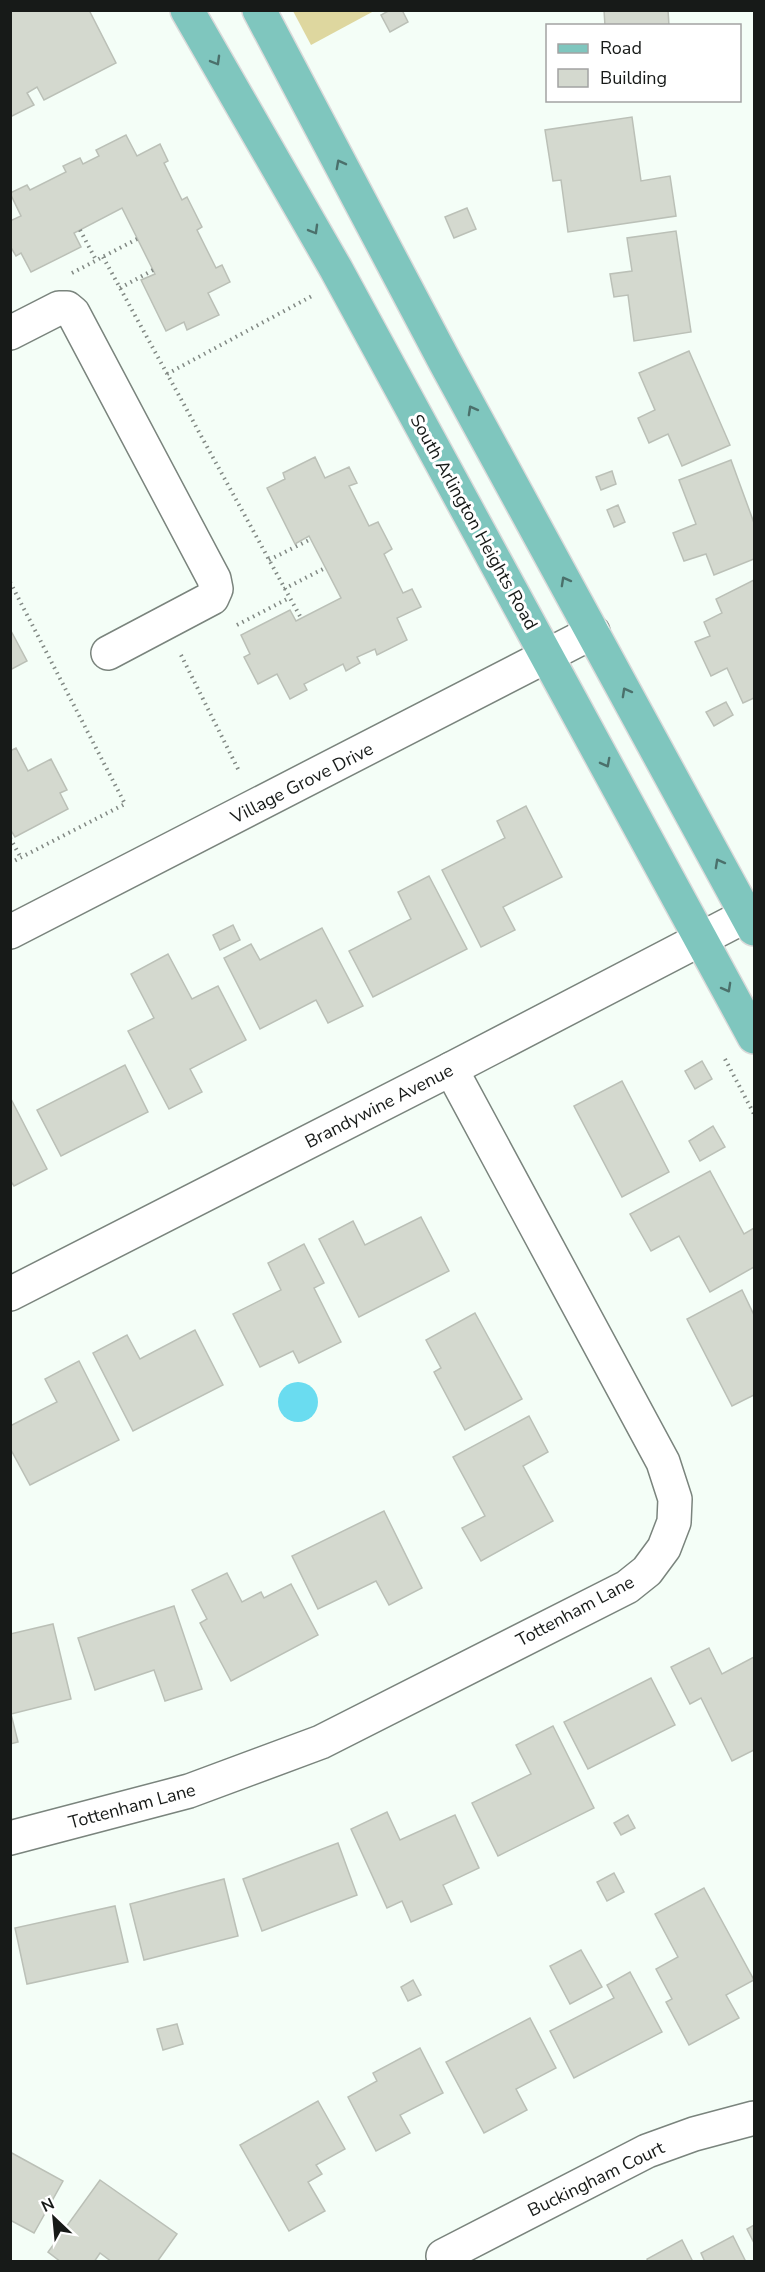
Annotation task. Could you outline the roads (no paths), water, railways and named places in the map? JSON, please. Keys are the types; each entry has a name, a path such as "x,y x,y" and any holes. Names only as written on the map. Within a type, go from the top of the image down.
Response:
{"main road":[{"name":"South Arlington Heights Road","path":"187,10 336,269 754,1037"},
{"path":"259,10 445,362 751,922"}],"street":[{"path":"10,333 59,308 67,308 73,314 214,579 216,590 212,598 108,654"},
{"name":"Village Grove Drive","path":"10,932 593,632"},
{"name":"Brandywine Avenue","path":"10,1294 700,939 751,922"},
{"name":"Tottenham Lane","path":"10,1838 189,1791 321,1742 627,1587 647,1572 664,1548 674,1522 675,1499 663,1462 450,1069"},
{"name":"Buckingham Court","path":"443,2256 646,2151 694,2134 754,2118"}],"water":[{"path":"298,1382 312,1388 318,1402 312,1416 298,1422 284,1416 278,1402 284,1388"}]}
